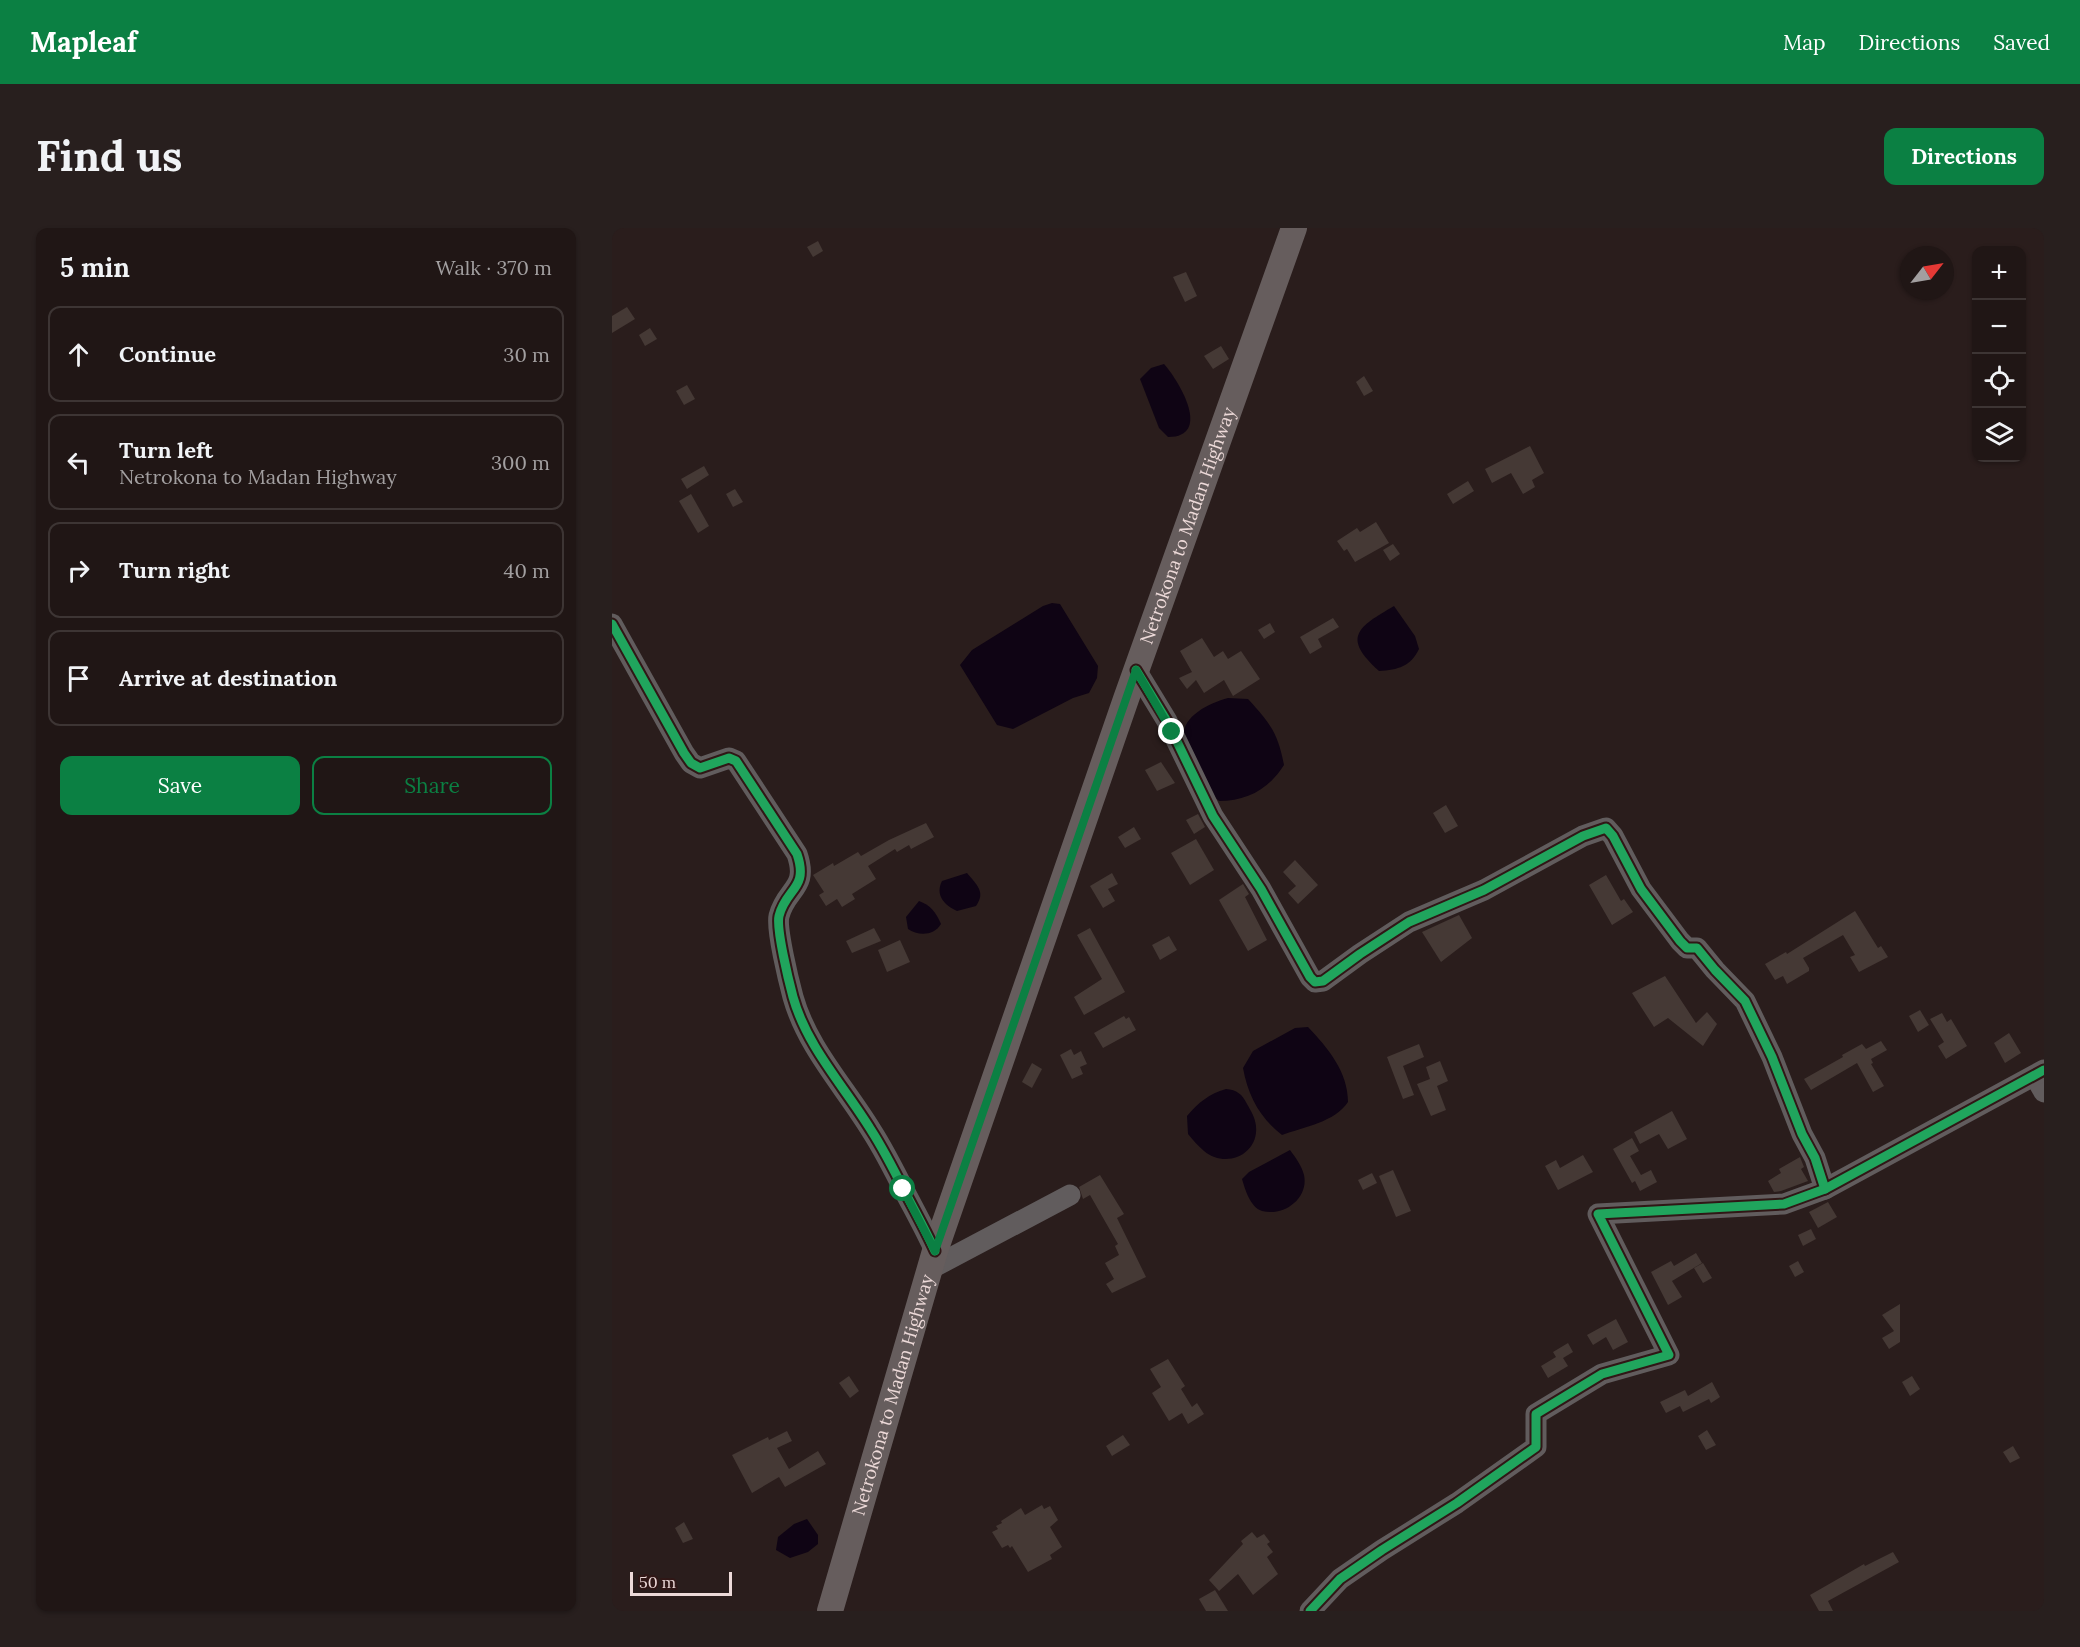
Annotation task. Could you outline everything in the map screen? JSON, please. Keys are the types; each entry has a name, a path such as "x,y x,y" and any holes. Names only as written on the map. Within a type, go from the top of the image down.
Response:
{"main road":[{"name":"Netrokona to Madan Highway","path":"830,1611 932,1260 1136,670 1294,228"}],"street":[{"path":"612,624 691,763 700,768 729,758 736,761 797,854 801,868 800,881 779,916 783,956 796,1008 836,1081 858,1110 887,1156 932,1260 1070,1196"},
{"path":"1136,670 1167,721 1213,816 1261,889 1310,977 1316,982 1323,981 1359,954 1409,922 1484,890 1583,836 1606,828 1613,836 1641,889 1680,941 1687,948 1697,948 1745,1001 1772,1057 1802,1134 1815,1158 1825,1189"},
{"path":"1310,1611 1340,1579 1457,1503 1536,1447 1536,1414 1602,1374 1669,1355 1598,1214 1784,1204 1825,1189 2041,1079"}],"shaded area":[{"path":"1164,364 1184,395 1190,419 1188,428 1181,435 1168,437 1159,428 1140,379 1151,368"},
{"path":"1052,603 1060,604 1098,666 1097,678 1089,693 1073,698 1013,729 997,725 960,665 972,650 1043,606"},
{"path":"1394,606 1415,636 1419,649 1416,655 1403,666 1379,671 1360,649 1359,634 1371,620"},
{"path":"1228,698 1248,699 1262,715 1276,736 1284,765 1271,781 1256,792 1239,799 1219,801 1205,785 1189,756 1183,735 1189,720 1195,714 1211,704"},
{"path":"967,873 979,889 979,901 976,906 957,911 942,899 940,886 942,881"},
{"path":"919,901 932,910 941,924 930,933 921,934 908,929 906,917"},
{"path":"1308,1027 1336,1061 1345,1081 1348,1102 1327,1119 1282,1135 1267,1121 1256,1106 1243,1068 1253,1051 1295,1028"},
{"path":"1226,1089 1241,1095 1256,1126 1252,1145 1246,1151 1230,1159 1221,1159 1204,1151 1188,1134 1187,1116 1205,1099"},
{"path":"1290,1150 1304,1175 1303,1191 1293,1204 1279,1211 1270,1212 1258,1209 1251,1202 1242,1179 1249,1172"},
{"path":"807,1519 818,1535 818,1544 808,1552 790,1558 776,1550 778,1537 794,1524"}],"building":[{"path":"818,241 823,251 813,257 807,247"},
{"path":"1186,272 1197,296 1185,302 1173,277"},
{"path":"627,307 635,319 612,333 612,316"},
{"path":"650,328 657,339 645,346 639,335"},
{"path":"1221,346 1229,359 1213,369 1204,356"},
{"path":"1364,376 1373,391 1364,396 1356,382"},
{"path":"687,385 695,399 684,405 676,391"},
{"path":"1530,446 1544,473 1532,480 1535,487 1523,494 1511,473 1492,483 1485,469"},
{"path":"704,466 709,475 687,489 681,479"},
{"path":"1468,481 1474,491 1453,504 1447,494"},
{"path":"735,489 743,502 733,507 726,494"},
{"path":"691,494 709,526 698,533 679,501"},
{"path":"1376,522 1389,543 1355,562 1347,549 1344,551 1337,541 1357,528 1360,532"},
{"path":"1393,544 1400,554 1390,561 1383,550"},
{"path":"1333,618 1339,627 1318,639 1322,647 1310,654 1300,637"},
{"path":"1270,623 1275,632 1264,639 1258,630"},
{"path":"1202,638 1214,657 1223,651 1228,659 1241,651 1260,679 1233,696 1224,680 1204,693 1196,680 1187,689 1179,678 1192,672 1180,651"},
{"path":"1161,762 1175,783 1157,791 1145,770"},
{"path":"1446,805 1458,826 1445,833 1433,813"},
{"path":"1198,814 1205,827 1194,834 1186,820"},
{"path":"926,823 934,837 911,849 909,845 897,852 895,849 868,866 876,879 852,894 855,899 842,907 837,899 826,906 819,895 824,892 813,875 858,852 861,856"},
{"path":"1134,827 1141,839 1125,848 1118,837"},
{"path":"1196,839 1214,870 1190,885 1171,853"},
{"path":"1295,860 1318,885 1298,904 1288,893 1296,886 1283,872"},
{"path":"1112,873 1118,884 1108,889 1115,901 1103,908 1090,886"},
{"path":"1606,875 1621,901 1624,899 1633,912 1612,925 1589,885"},
{"path":"1243,884 1249,894 1245,897 1267,940 1248,951 1219,900"},
{"path":"1855,911 1878,948 1881,946 1888,957 1859,972 1850,957 1855,955 1843,935 1803,958 1809,971 1787,984 1783,976 1775,980 1765,964 1786,952 1787,954"},
{"path":"1459,915 1472,938 1441,962 1422,932"},
{"path":"874,928 881,941 852,953 846,941"},
{"path":"1090,928 1125,992 1084,1015 1074,997 1102,979 1077,935"},
{"path":"1169,936 1177,950 1160,960 1152,945"},
{"path":"900,940 910,962 887,972 878,950"},
{"path":"1665,976 1696,1023 1707,1012 1717,1024 1703,1046 1668,1018 1654,1027 1632,993"},
{"path":"1920,1010 1929,1025 1918,1032 1909,1016"},
{"path":"1942,1013 1947,1022 1951,1019 1967,1046 1946,1059 1938,1046 1944,1042 1930,1019"},
{"path":"1124,1016 1126,1019 1129,1017 1136,1030 1103,1048 1094,1033"},
{"path":"2009,1033 2021,1053 2005,1063 1994,1043"},
{"path":"1881,1041 1887,1050 1871,1059 1873,1063 1871,1064 1884,1086 1873,1092 1857,1063 1811,1090 1804,1079 1862,1044 1866,1049"},
{"path":"1419,1044 1424,1057 1403,1066 1414,1095 1403,1099 1387,1057"},
{"path":"1071,1049 1074,1055 1081,1051 1087,1064 1080,1067 1083,1074 1072,1079 1060,1055"},
{"path":"1440,1061 1448,1081 1437,1086 1446,1110 1431,1116 1417,1084 1430,1079 1426,1067"},
{"path":"1032,1063 1042,1069 1032,1088 1022,1082"},
{"path":"1672,1111 1687,1139 1668,1149 1659,1134 1640,1144 1634,1132"},
{"path":"1632,1138 1639,1151 1630,1156 1641,1175 1651,1170 1657,1182 1640,1191 1635,1181 1632,1183 1613,1149"},
{"path":"1583,1155 1593,1172 1558,1190 1545,1166 1556,1160 1560,1168"},
{"path":"1800,1157 1804,1167 1801,1169 1808,1181 1774,1192 1768,1181 1781,1173 1779,1169"},
{"path":"1393,1170 1411,1211 1396,1217 1379,1176"},
{"path":"1372,1173 1377,1183 1363,1190 1358,1180"},
{"path":"1100,1175 1124,1214 1117,1218 1146,1277 1112,1293 1106,1284 1114,1279 1105,1263 1119,1255 1115,1246 1118,1244 1090,1195 1083,1199 1079,1187"},
{"path":"1828,1202 1837,1217 1818,1228 1809,1212"},
{"path":"1811,1229 1816,1239 1803,1246 1798,1235"},
{"path":"1696,1253 1702,1263 1672,1281 1682,1297 1668,1305 1651,1272 1671,1261 1674,1266"},
{"path":"1798,1261 1804,1272 1795,1277 1789,1266"},
{"path":"1703,1263 1712,1278 1703,1283 1694,1268"},
{"path":"1900,1304 1900,1342 1889,1349 1882,1338 1894,1331 1882,1315"},
{"path":"1616,1319 1628,1342 1613,1350 1606,1337 1593,1345 1587,1335"},
{"path":"1568,1343 1573,1352 1563,1358 1568,1366 1548,1378 1541,1366 1556,1357 1553,1352"},
{"path":"1168,1359 1185,1386 1181,1389 1192,1407 1197,1403 1204,1414 1188,1424 1182,1413 1169,1421 1152,1393 1161,1387 1150,1369"},
{"path":"849,1376 859,1391 850,1398 839,1383"},
{"path":"1912,1376 1920,1389 1910,1396 1902,1382"},
{"path":"1712,1382 1720,1397 1711,1403 1709,1399 1683,1412 1680,1406 1666,1413 1660,1402 1685,1390 1688,1396"},
{"path":"1707,1430 1716,1445 1706,1450 1698,1436"},
{"path":"787,1431 792,1441 777,1448 789,1469 818,1451 826,1464 785,1487 779,1477 752,1493 732,1455 768,1437 769,1440"},
{"path":"1123,1435 1130,1445 1112,1456 1106,1446"},
{"path":"2013,1446 2020,1458 2010,1463 2003,1452"},
{"path":"1042,1505 1044,1509 1050,1506 1058,1520 1050,1527 1062,1547 1050,1555 1052,1559 1028,1572 1012,1546 1002,1548 992,1532 998,1529 996,1526 1002,1523 1001,1521 1021,1508 1025,1515"},
{"path":"684,1522 693,1539 683,1543 675,1528"},
{"path":"1252,1532 1257,1538 1264,1534 1270,1542 1267,1544 1273,1552 1267,1557 1278,1574 1253,1595 1238,1574 1219,1591 1209,1580 1243,1544 1241,1541"},
{"path":"1893,1552 1899,1562 1828,1601 1833,1611 1819,1611 1810,1595 1864,1564 1865,1566"},
{"path":"1215,1590 1228,1611 1206,1611 1199,1599"}],"cycle path":[{"path":"612,624 691,763 700,768 729,758 736,761 797,854 800,875 795,888 782,907 779,923 786,968 799,1015 827,1066 880,1145 935,1251"},
{"path":"1136,670 1167,721 1213,816 1261,889 1310,977 1315,982 1323,981 1409,922 1484,890 1583,836 1606,828 1613,836 1641,889 1680,941 1687,948 1697,948 1745,1001 1772,1057 1802,1134 1815,1158 1825,1189"},
{"path":"1310,1611 1340,1579 1457,1503 1536,1447 1536,1414 1602,1374 1669,1355 1598,1214 1784,1204 1825,1189 2044,1070"}],"route":[{"path":"903,1189 935,1251 1136,670 1172,732"}]}
